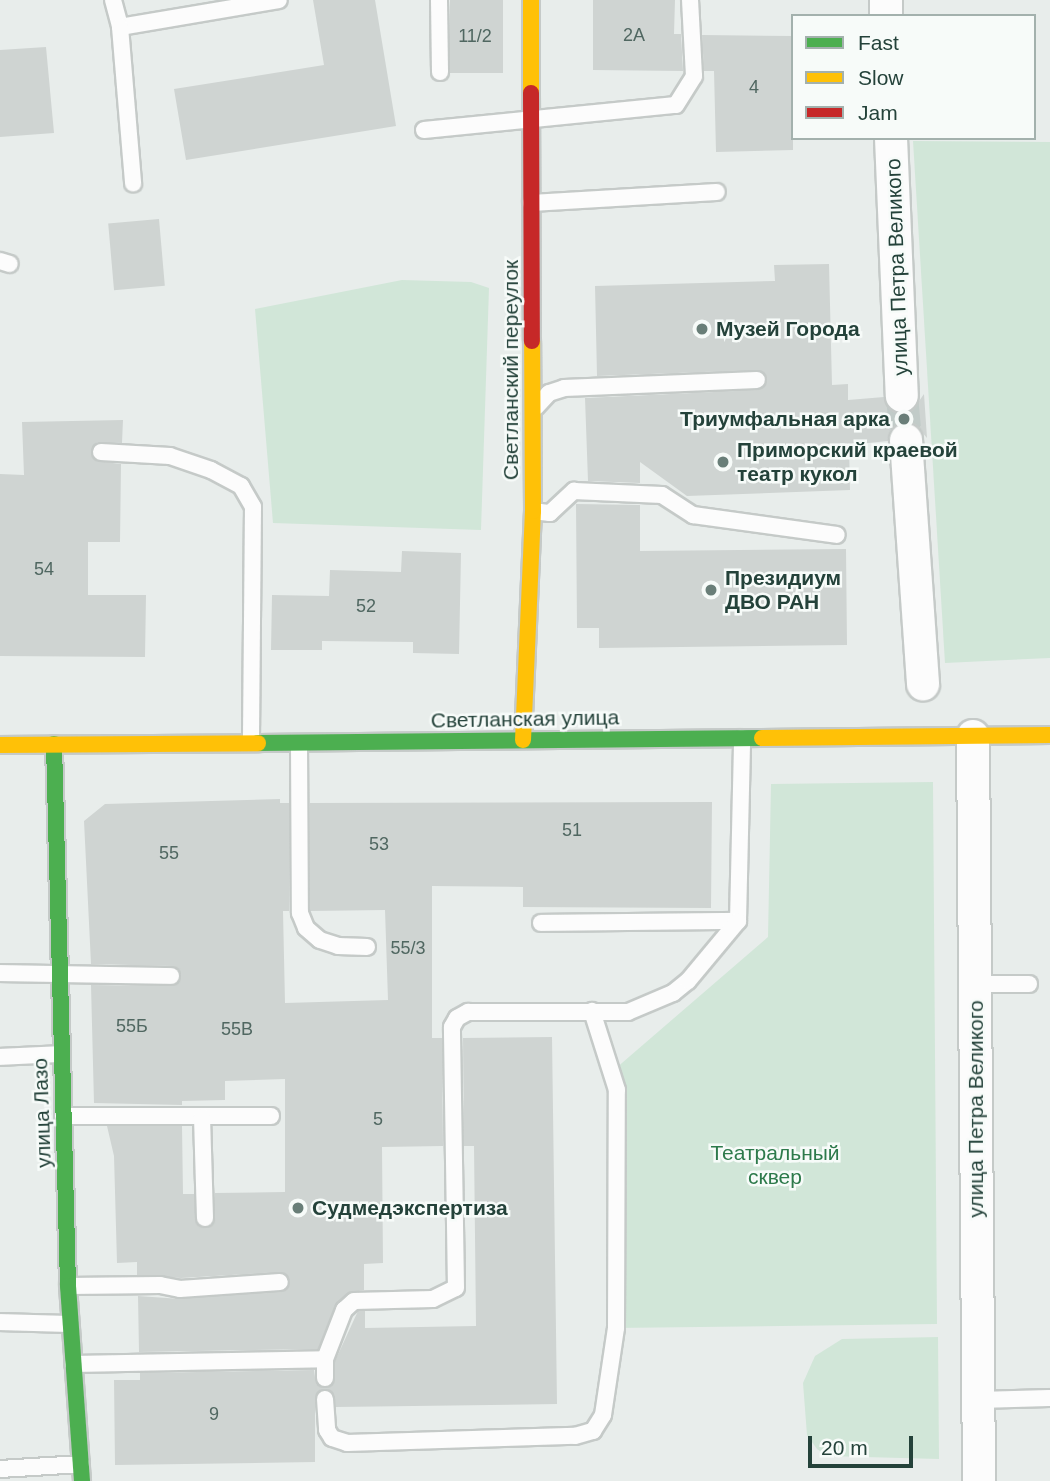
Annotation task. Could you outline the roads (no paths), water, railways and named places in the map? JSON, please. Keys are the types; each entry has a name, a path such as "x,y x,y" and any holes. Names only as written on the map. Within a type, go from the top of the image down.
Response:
{"main road":[{"name":"Светланский переулок","path":"523,740 533,512 531,0"},
{"name":"Светланская улица","path":"0,745 1050,735"},
{"name":"улица Лазо","path":"54,744 68,1286 82,1481"}],"street":[{"name":"улица Петра Великого","path":"891,140 902,396"},
{"path":"905,440 923,684"},
{"name":"улица Петра Великого","path":"973,736 979,1481"}],"lane":[{"path":"113,0 120,27 134,183"},
{"path":"120,27 279,0"},
{"path":"439,0 440,72"},
{"path":"424,130 676,105 694,76 690,0"},
{"path":"531,203 717,192"},
{"path":"532,411 549,393 564,388 757,380"},
{"path":"101,452 170,456 211,470 241,486 253,507 251,743"},
{"path":"533,512 550,513 574,491 662,495 693,515 837,535"},
{"path":"325,1378 325,1359 344,1310 354,1301 433,1299 456,1288 452,1027 457,1018 468,1012 628,1012 673,993 702,968 738,921 742,738"},
{"path":"299,743 300,913 306,928 320,940 367,947"},
{"path":"541,923 738,921"},
{"path":"0,973 171,976"},
{"path":"975,984 1029,984"},
{"path":"325,1399 327,1430 332,1438 347,1443 575,1437 593,1430 603,1415 616,1328 617,1090 592,1011"},
{"path":"0,1057 61,1054"},
{"path":"62,1116 271,1116"},
{"path":"202,1117 205,1218"},
{"path":"68,1286 160,1285 180,1289 280,1282"},
{"path":"0,1322 70,1324"},
{"path":"73,1364 325,1359"},
{"path":"978,1399 1050,1398"},
{"path":"0,1469 81,1464"}],"tunnel":[{"path":"902,396 906,440"}],"place":[{"name":"Музей Города","path":"702,329"},
{"name":"Триумфальная арка","path":"904,419"},
{"name":"Приморский краевой театр кукол","path":"723,462"},
{"name":"Президиум ДВО РАН","path":"711,590"},
{"name":"Судмедэкспертиза","path":"298,1208"}],"park label":[{"name":"Театральный сквер","path":"775,1165"}]}
